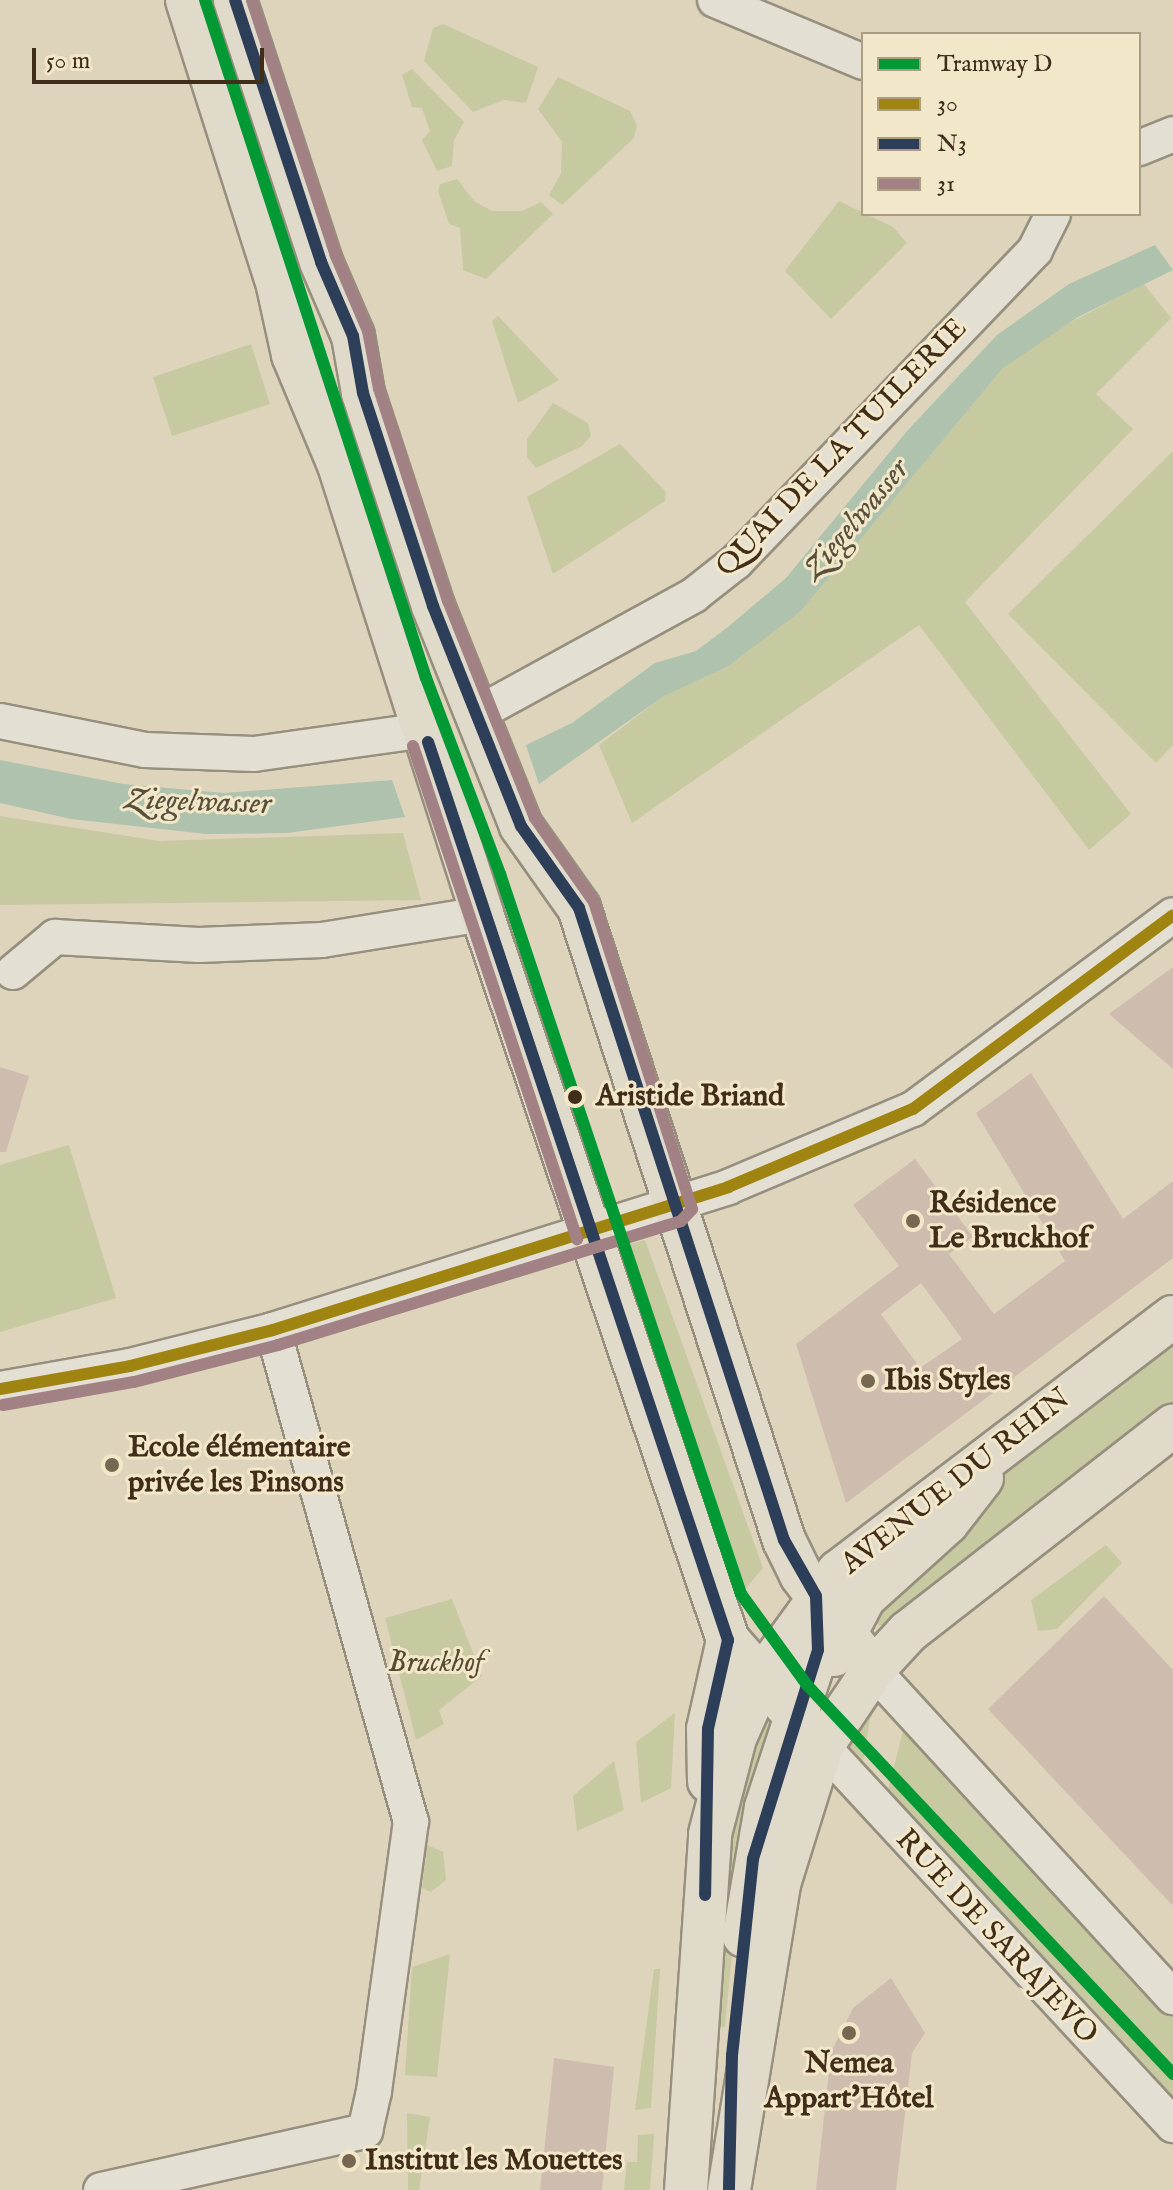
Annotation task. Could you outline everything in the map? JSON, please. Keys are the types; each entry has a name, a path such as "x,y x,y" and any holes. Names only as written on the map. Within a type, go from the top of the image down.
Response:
{"main road":[{"path":"187,0 278,286 293,355 339,465 482,914 728,1640 810,1732"},
{"path":"235,0 321,262 353,336 363,393 433,606 521,826 579,908 784,1540 816,1596 873,1670"},
{"name":"QUAI DE LA TUILERIE","path":"424,730 477,714"},
{"name":"AVENUE DU RHIN","path":"686,2190 710,1834 735,1738 762,1677 816,1596 860,1553 1173,1317"},
{"path":"810,1732 908,1632 1173,1426"},
{"path":"731,2175 732,2055 753,1859 810,1732 843,1632 864,1598 947,1523 1014,1436"},
{"path":"810,1732 818,1650 816,1596"},
{"path":"710,1834 708,1729 728,1640"}],"street":[{"path":"715,0 861,61"},
{"path":"1141,147 1173,134"},
{"name":"QUAI DE LA TUILERIE","path":"477,714 694,595 736,562 1035,250 1052,216"},
{"name":"QUAI DE LA TUILERIE","path":"0,721 145,750 254,754 424,730"},
{"path":"13,972 55,937 199,945 322,940 482,914"},
{"path":"0,1389 130,1366 273,1330 676,1206 913,1109 1173,915"},
{"path":"101,2190 365,2131 374,2091 411,1822 273,1330"},
{"path":"873,1670 1172,1995"},
{"name":"RUE DE SARAJEVO","path":"810,1732 1173,2125"}],"green space":[{"path":"443,24 538,67 526,103 504,100 473,112 424,61 433,28"},
{"path":"412,69 464,122 454,140 452,166 437,171 422,140 430,131 422,108 412,107 402,75"},
{"path":"558,77 630,111 637,125 634,138 562,205 549,195 561,173 562,142 538,109"},
{"path":"457,179 474,201 492,211 522,211 541,202 553,214 486,279 463,270 460,228 449,224 438,191 440,184"},
{"path":"839,201 861,212 861,216 870,216 893,227 907,243 831,319 785,271"},
{"path":"1144,284 1171,318 1096,394 1133,429 965,602 1131,814 1089,850 919,625 632,823 599,745 664,696 727,667 800,612 1003,368 1052,332"},
{"path":"498,316 559,380 518,403 492,321"},
{"path":"251,344 270,404 172,436 153,377"},
{"path":"553,403 588,423 591,436 582,446 536,468 527,457 527,439"},
{"path":"620,444 666,492 665,501 553,574 527,497"},
{"path":"1173,451 1173,745 1156,763 1008,614"},
{"path":"0,816 159,841 403,833 421,900 0,905"},
{"path":"69,1145 116,1298 0,1332 0,1165"},
{"path":"645,1240 763,1568 734,1602 598,1253"},
{"path":"1173,1335 1173,1409 896,1618 881,1626 868,1620 1009,1464"},
{"path":"1106,1545 1122,1563 1057,1629 1038,1631 1031,1600"},
{"name":"Bruckhof","path":"452,1599 482,1676 439,1710 444,1724 416,1740 385,1618"},
{"path":"878,1705 870,1719 861,1774 847,1764 846,1742"},
{"path":"675,1713 671,1788 641,1803 636,1742"},
{"path":"768,1716 780,1721 737,1900 725,2027 717,2026 722,1870 757,1721"},
{"path":"904,1727 1173,2016 1173,2098 885,1802"},
{"path":"614,1761 624,1810 577,1831 573,1796"},
{"path":"427,1845 443,1852 446,1880 431,1892 422,1888"},
{"path":"450,1954 437,2077 405,2075 412,1967"},
{"path":"654,1969 660,1969 651,2108 635,2110"},
{"path":"407,2113 430,2117 419,2190 408,2190"},
{"path":"654,2134 650,2190 624,2190 627,2162 637,2162 638,2135"}],"water":[{"name":"Ziegelwasser","path":"1155,245 1173,270 1078,317 1003,368 800,612 727,667 664,696 539,784 526,745 572,723 655,663 696,651 728,627 786,578 907,431 997,335 1069,284"},
{"path":"0,760 123,784 224,793 392,780 405,817 287,833 206,834 71,819 0,803"}],"building":[{"path":"1173,967 1173,1069 1109,1014"},
{"path":"0,1067 29,1076 6,1152 0,1152"},
{"path":"1031,1073 1123,1219 1173,1181 1173,1258 846,1503 796,1344 899,1266 853,1205 915,1159 973,1237 949,1254 994,1314 1065,1261 976,1113","holes":["921,1283 962,1339 920,1368 881,1314"]},
{"path":"1104,1596 1173,1670 1173,1906 988,1709"},
{"path":"891,1978 925,2033 912,2053 896,2190 816,2190 831,2052 853,2008"},
{"path":"554,2058 614,2067 602,2190 540,2190"}],"tram line":[{"name":"D","path":"205,0 426,678 500,874 741,1594 807,1685 1173,2074"}],"transit line":[{"name":"N3","path":"235,0 321,262 353,336 363,393 433,606 521,826 579,908 784,1540 816,1596 818,1650 753,1859 732,2055 729,2190"},
{"name":"31","path":"3,1405 134,1382 278,1345 681,1221 692,1209 594,902 535,818 448,601 379,389 368,331 336,256 252,0"},
{"name":"N3","path":"428,742 728,1640 708,1729 705,1895"},
{"name":"31","path":"413,746 577,1239"},
{"name":"30","path":"0,1389 130,1366 273,1330 728,1187 913,1109 1173,915"}],"place":[{"name":"Aristide Briand","path":"575,1097"},
{"name":"Résidence Le Bruckhof","path":"913,1221"},
{"name":"Ibis Styles","path":"868,1381"},
{"name":"Ecole élémentaire privée les Pinsons","path":"112,1465"},
{"name":"Nemea Appart'Hôtel","path":"849,2033"},
{"name":"Institut les Mouettes","path":"349,2161"}]}
